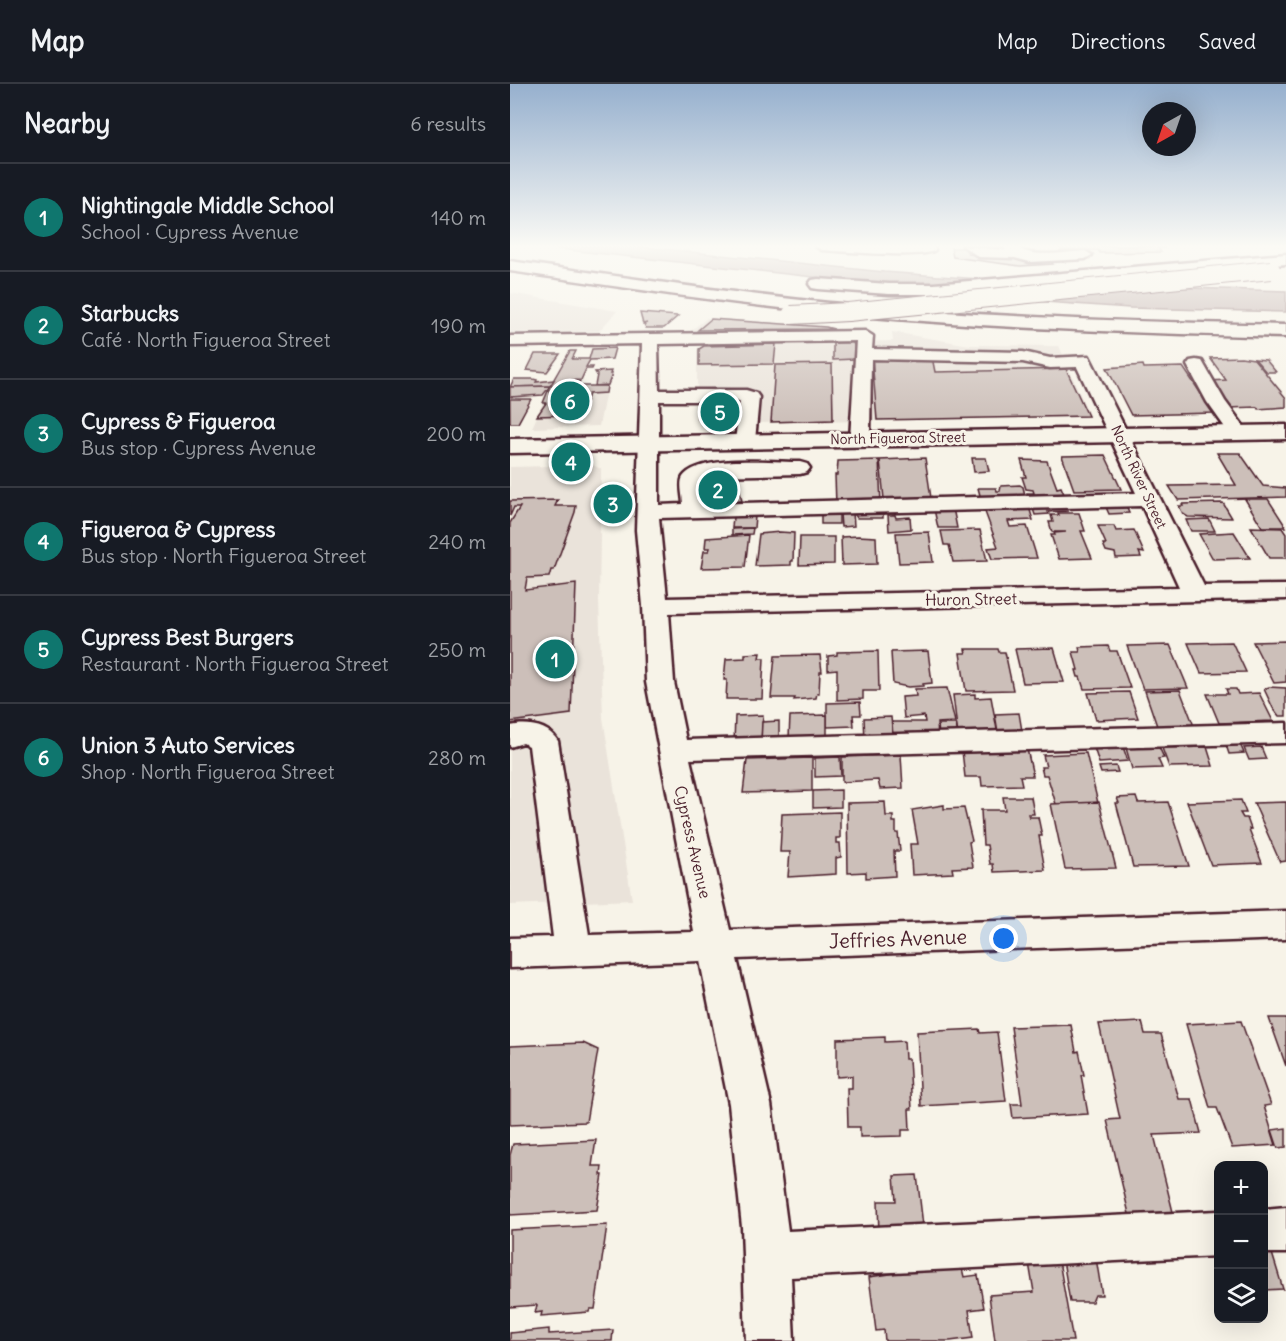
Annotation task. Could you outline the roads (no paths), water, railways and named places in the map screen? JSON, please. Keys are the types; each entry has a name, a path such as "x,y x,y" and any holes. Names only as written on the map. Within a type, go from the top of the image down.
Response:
{"main road":[{"path":"802,305 1122,335 1286,345"},
{"path":"922,305 1080,315 1286,321"},
{"path":"705,311 791,315 923,305"},
{"path":"1001,322 1125,328 1286,331"},
{"name":"North Figueroa Street","path":"510,446 650,443 746,433 802,440 1286,432"}],"street":[{"path":"510,341 650,339 864,345 860,439"},
{"name":"Cypress Avenue","path":"650,339 648,544 656,606 660,682 750,1104 767,1255 770,1341"},
{"name":"North River Street","path":"864,345 1023,357 1050,363 1083,360 1195,594"},
{"path":"1196,365 1216,402 1238,432"},
{"path":"650,396 746,394 750,397 746,433"},
{"path":"799,492 802,440"},
{"path":"695,511 692,480 703,471 800,468"},
{"path":"648,512 1148,499"},
{"name":"Huron Street","path":"656,606 1286,592"},
{"path":"510,737 520,732 535,735 543,741 573,951"},
{"path":"673,750 1286,733"},
{"name":"Jeffries Avenue","path":"510,953 1286,925"},
{"path":"1268,1231 1286,1230"},
{"path":"767,1255 1214,1233"}],"place":[{"name":"Union 3 Auto Services","path":"570,401"},
{"name":"Cypress Best Burgers","path":"720,412"},
{"name":"Figueroa & Cypress","path":"571,462"},
{"name":"Starbucks","path":"718,490"},
{"name":"Cypress & Figueroa","path":"613,504"},
{"name":"Nightingale Middle School","path":"555,659"}]}
